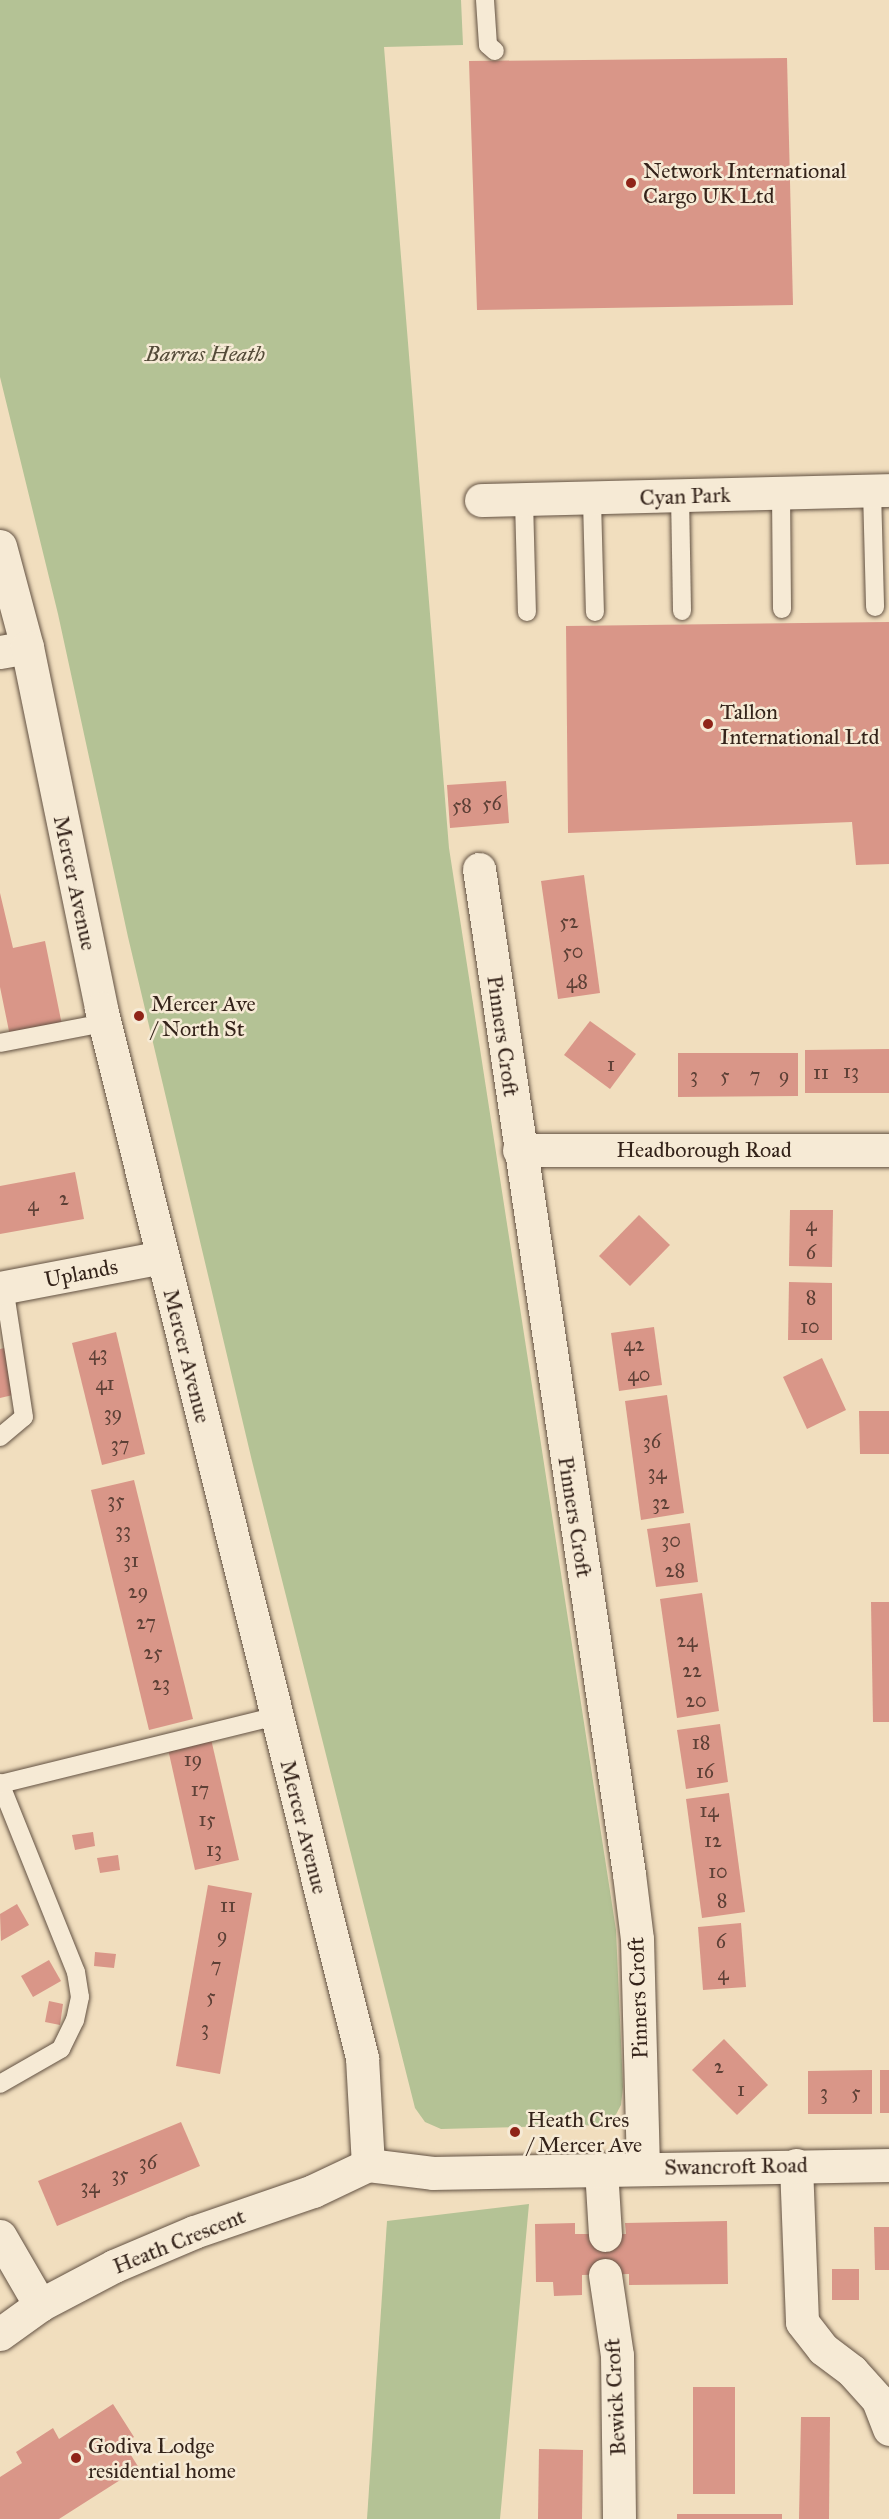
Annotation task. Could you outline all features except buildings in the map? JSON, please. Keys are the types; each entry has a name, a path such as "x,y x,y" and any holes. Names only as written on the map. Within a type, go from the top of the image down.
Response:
{"street":[{"name":"Cyan Park","path":"481,500 592,500 680,495 881,490"},
{"name":"Mercer Avenue","path":"0,546 14,650 104,1023 362,2058 368,2165"},
{"name":"Pinners Croft","path":"479,869 637,1939 643,2167"},
{"name":"Headborough Road","path":"519,1150 889,1150"},
{"name":"Uplands","path":"2,1288 162,1257"},
{"name":"Swancroft Road","path":"368,2165 433,2173 643,2167 889,2165"},
{"name":"Heath Crescent","path":"0,2334 40,2305 114,2266 194,2232 313,2191 368,2165"},
{"path":"796,2165 802,2322 824,2349 852,2371 878,2400 889,2429"},
{"path":"601,2169 605,2235"},
{"path":"0,2236 40,2305"},
{"name":"Bewick Croft","path":"605,2276 617,2355 619,2519"}],"lane":[{"path":"485,0 488,45 495,51"},
{"path":"875,608 881,490"},
{"path":"781,493 782,609"},
{"path":"680,495 682,610"},
{"path":"524,500 527,612"},
{"path":"592,500 595,612"},
{"path":"0,1043 104,1023"},
{"path":"0,1437 24,1418 2,1288"},
{"path":"0,2084 61,2049 75,2020 80,1997 76,1972 0,1783 277,1716"}],"green space":[{"name":"Barras Heath","path":"0,0 461,0 463,45 384,47 449,848 616,1930 623,2087 621,2105 613,2120 605,2125 441,2129 425,2122 415,2108 252,1461 128,937 58,614 0,377"},
{"path":"529,2204 500,2519 367,2519 387,2221"}],"place":[{"name":"Network International Cargo UK Ltd","path":"631,183"},
{"name":"Tallon International Ltd","path":"708,724"},
{"name":"Mercer Ave / North St","path":"139,1016"},
{"name":"Heath Cres / Mercer Ave","path":"515,2132"},
{"name":"Godiva Lodge residential home","path":"76,2458"}]}
